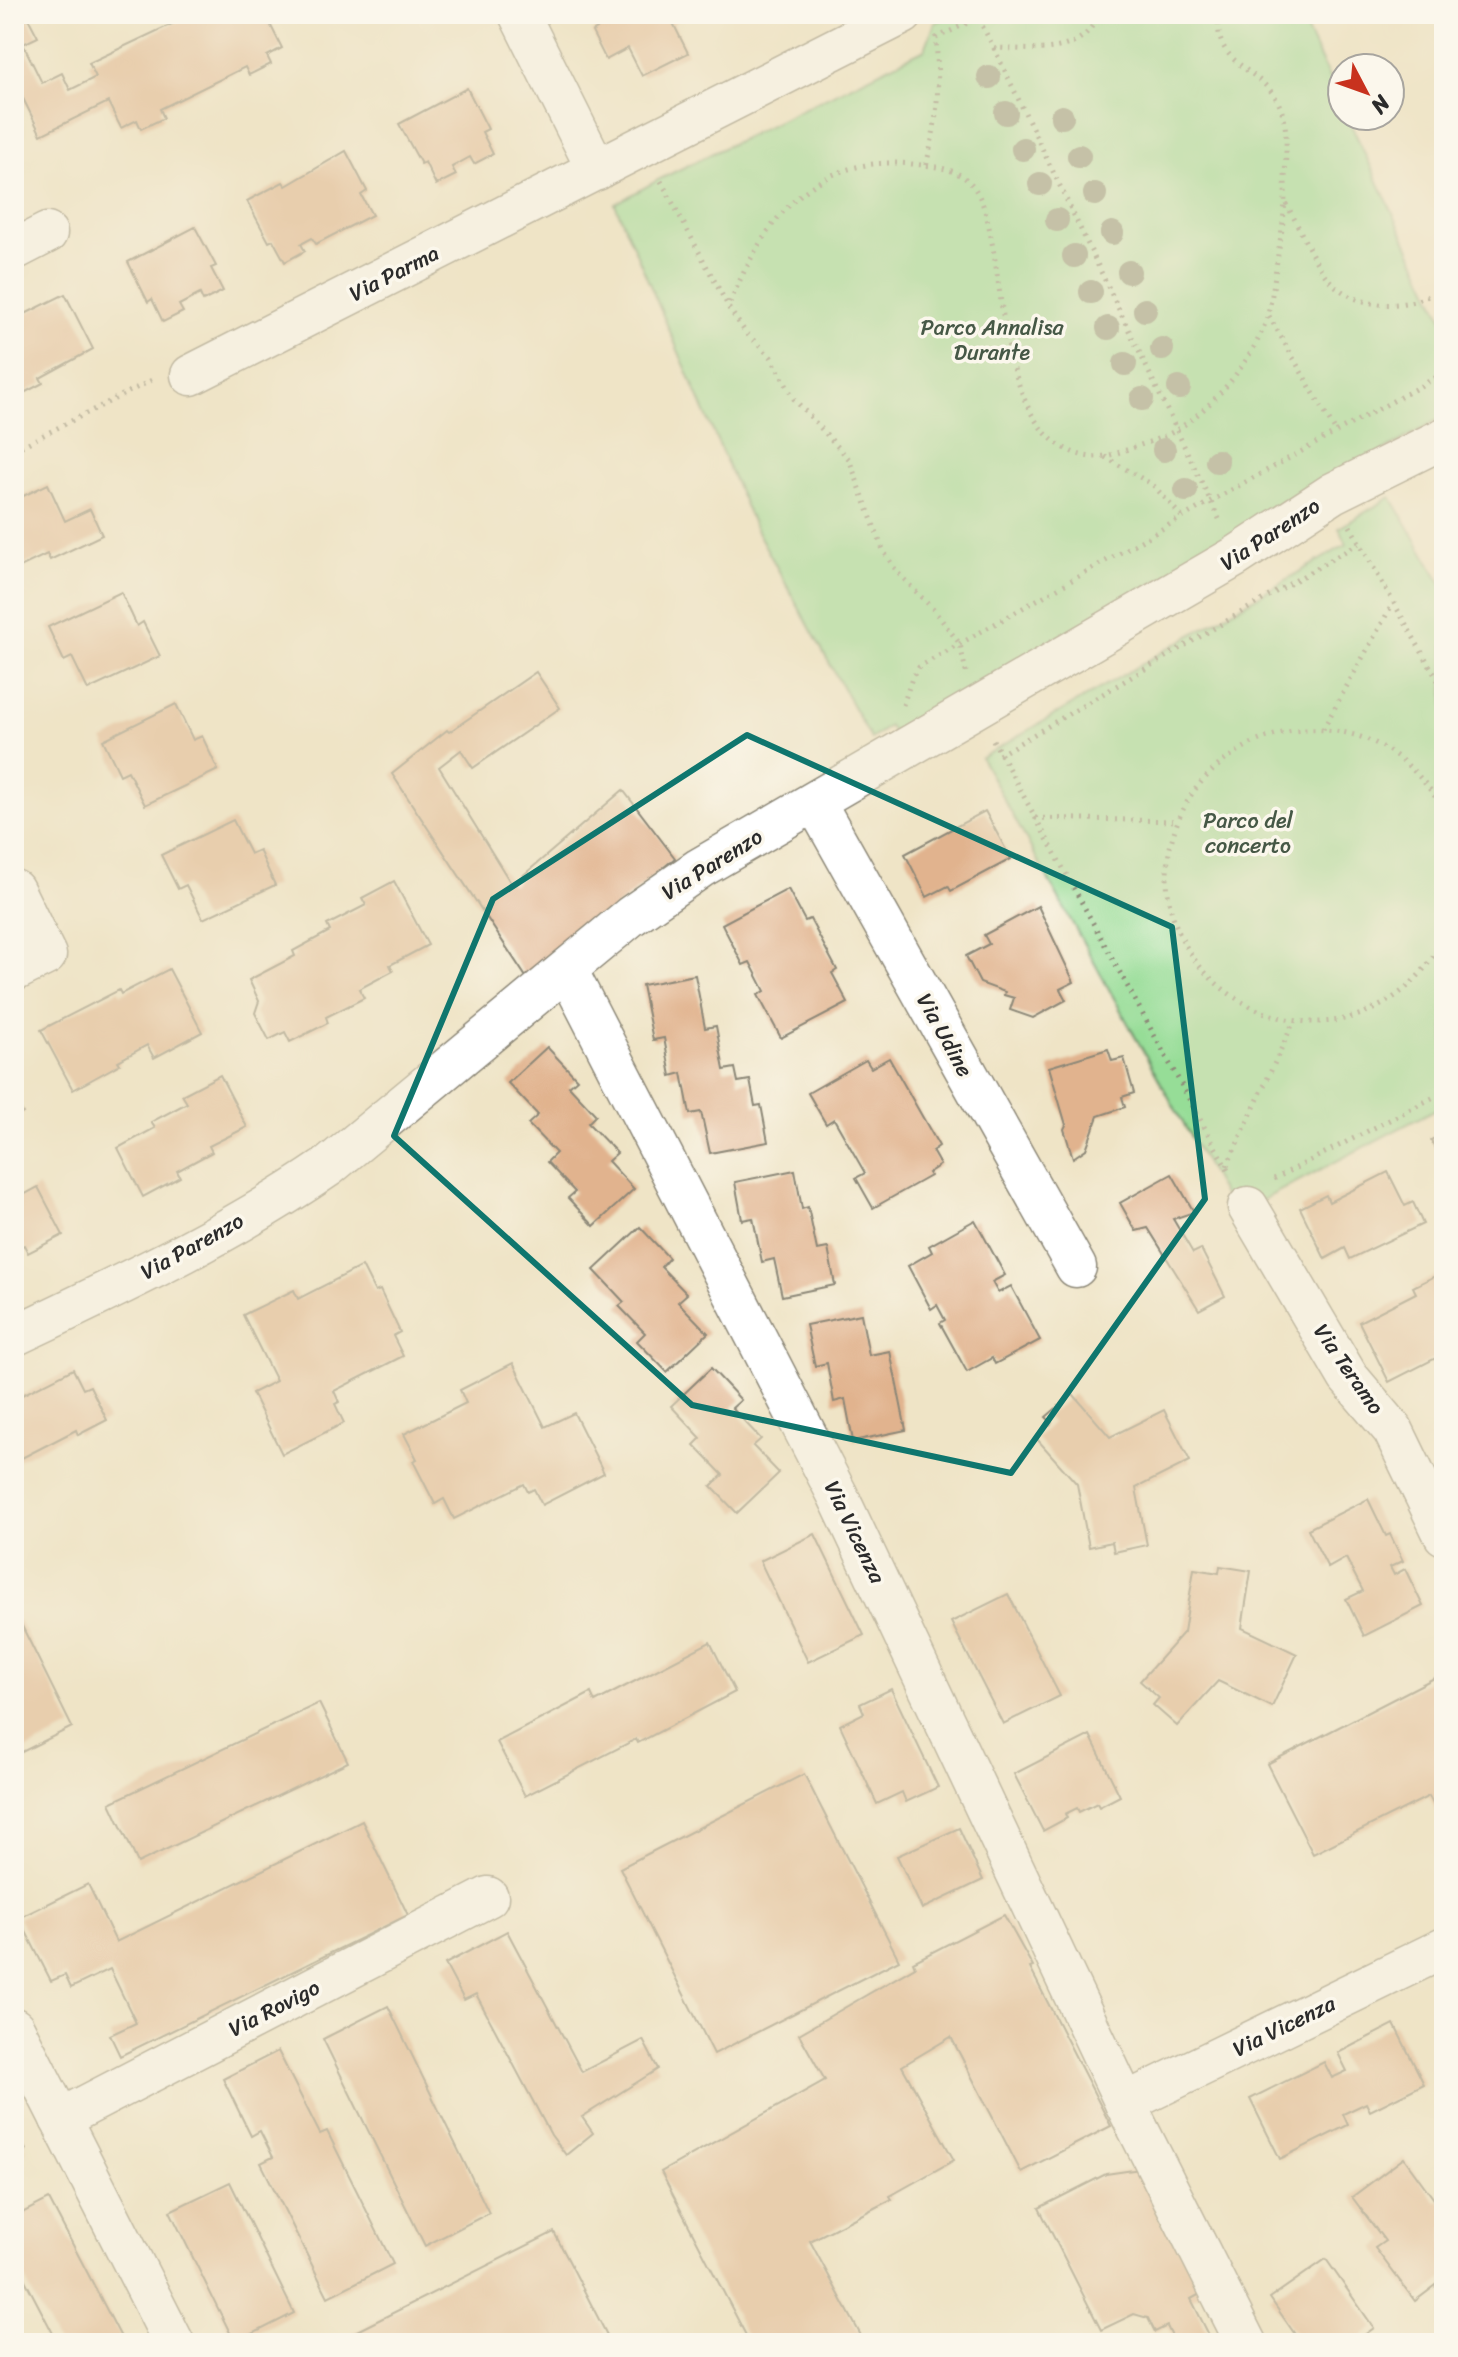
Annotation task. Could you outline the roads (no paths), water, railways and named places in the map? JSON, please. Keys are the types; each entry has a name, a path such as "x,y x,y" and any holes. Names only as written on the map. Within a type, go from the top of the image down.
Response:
{"street":[{"path":"519,14 597,170"},
{"name":"Via Parma","path":"176,375 597,170 903,14"},
{"name":"Via Parenzo","path":"14,1336 130,1280 293,1191 329,1166 631,916 700,868 1235,557 1333,493 1444,438"},
{"name":"Via Udine","path":"815,802 1076,1267"},
{"path":"14,890 46,955 14,971"},
{"name":"Via Vicenza","path":"567,970 837,1494 1125,2103 1246,2343"},
{"name":"Via Teramo","path":"1245,1201 1348,1377 1393,1430 1444,1535"},
{"name":"Via Rovigo","path":"60,2119 488,1897"},
{"name":"Via Vicenza","path":"1125,2103 1444,1948"},
{"path":"14,2028 174,2343"}],"park label":[{"name":"Parco Annalisa Durante","path":"992,340"},
{"name":"Parco del concerto","path":"1248,832"}]}
